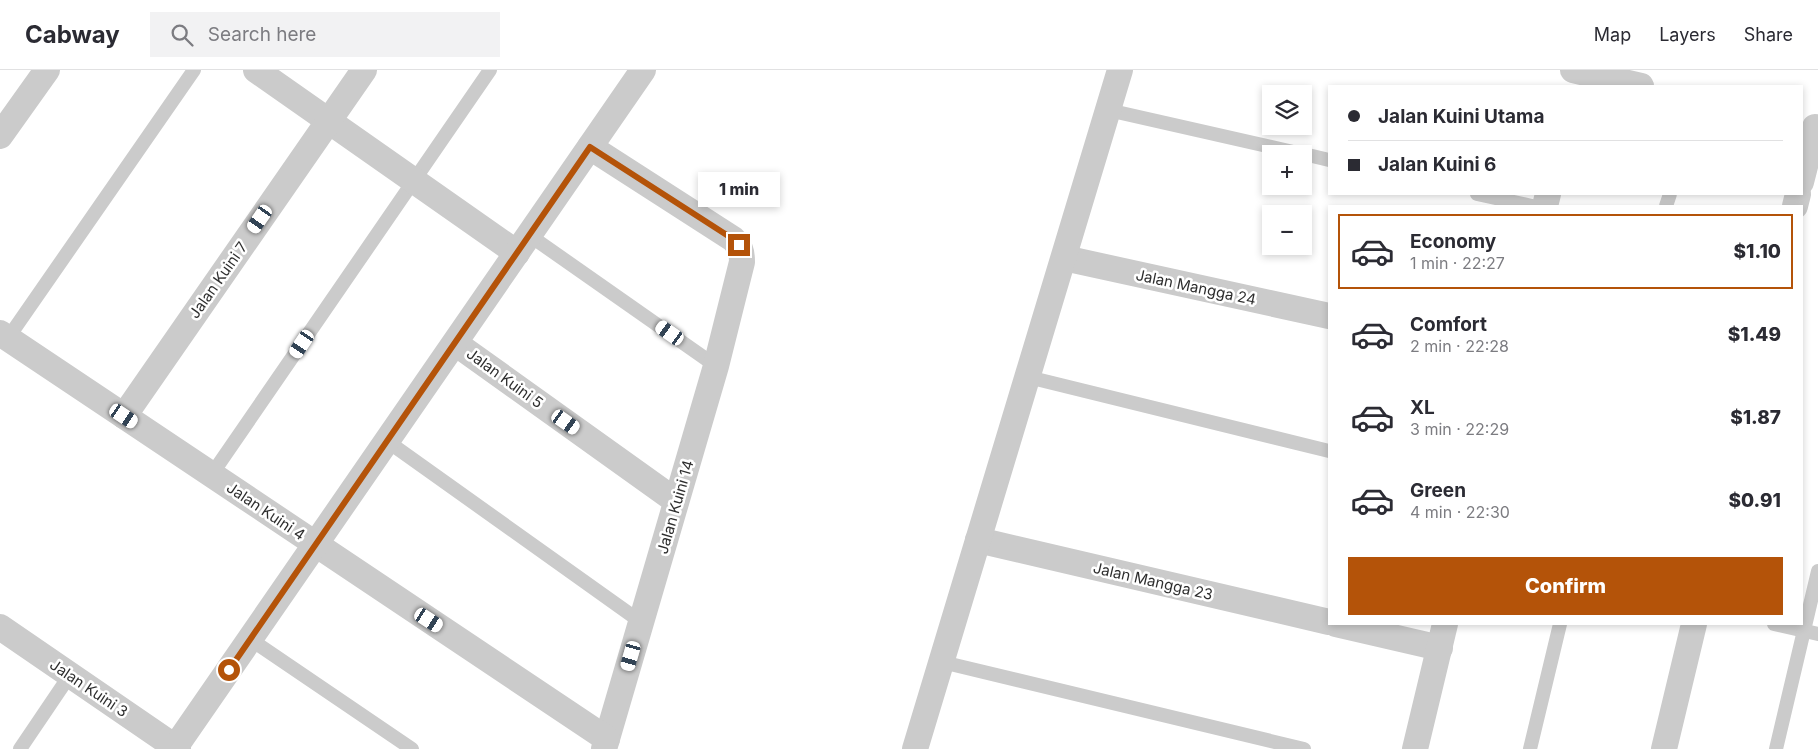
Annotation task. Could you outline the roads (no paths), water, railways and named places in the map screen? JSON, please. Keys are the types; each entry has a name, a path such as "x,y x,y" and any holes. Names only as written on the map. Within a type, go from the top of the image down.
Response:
{"street":[{"path":"0,136 47,70"},
{"path":"256,70 414,181 523,244"},
{"name":"Jalan Kuini 7","path":"124,416 364,70"},
{"path":"176,748 643,70"},
{"path":"916,749 1120,70"},
{"path":"1576,74 1636,85"},
{"path":"1803,171 1811,126"},
{"name":"Jalan Kuini 14","path":"590,147 733,239 739,245 742,253 742,264 716,366 605,744"},
{"name":"Jalan Mangga 24","path":"1064,258 1328,316"},
{"name":"Jalan Kuini 4","path":"4,335 316,544 605,744"},
{"name":"Jalan Kuini 5","path":"455,343 676,501"},
{"name":"Jalan Mangga 23","path":"978,540 1328,622"},
{"path":"1345,625 1443,636 1415,749"},
{"path":"1664,749 1694,625"},
{"name":"Jalan Kuini 3","path":"0,627 176,748"}],"lane":[{"path":"4,335 194,70"},
{"path":"212,474 490,70"},
{"path":"1108,110 1263,145"},
{"path":"1312,156 1328,160"},
{"path":"1482,195 1527,205"},
{"path":"523,244 716,366"},
{"path":"1028,377 1328,451"},
{"path":"387,441 641,622"},
{"path":"1776,749 1818,571"},
{"path":"1530,749 1560,625"},
{"path":"1778,625 1818,634"},
{"path":"250,639 412,749"},
{"path":"942,662 1304,749"},
{"path":"20,749 70,675"}]}
